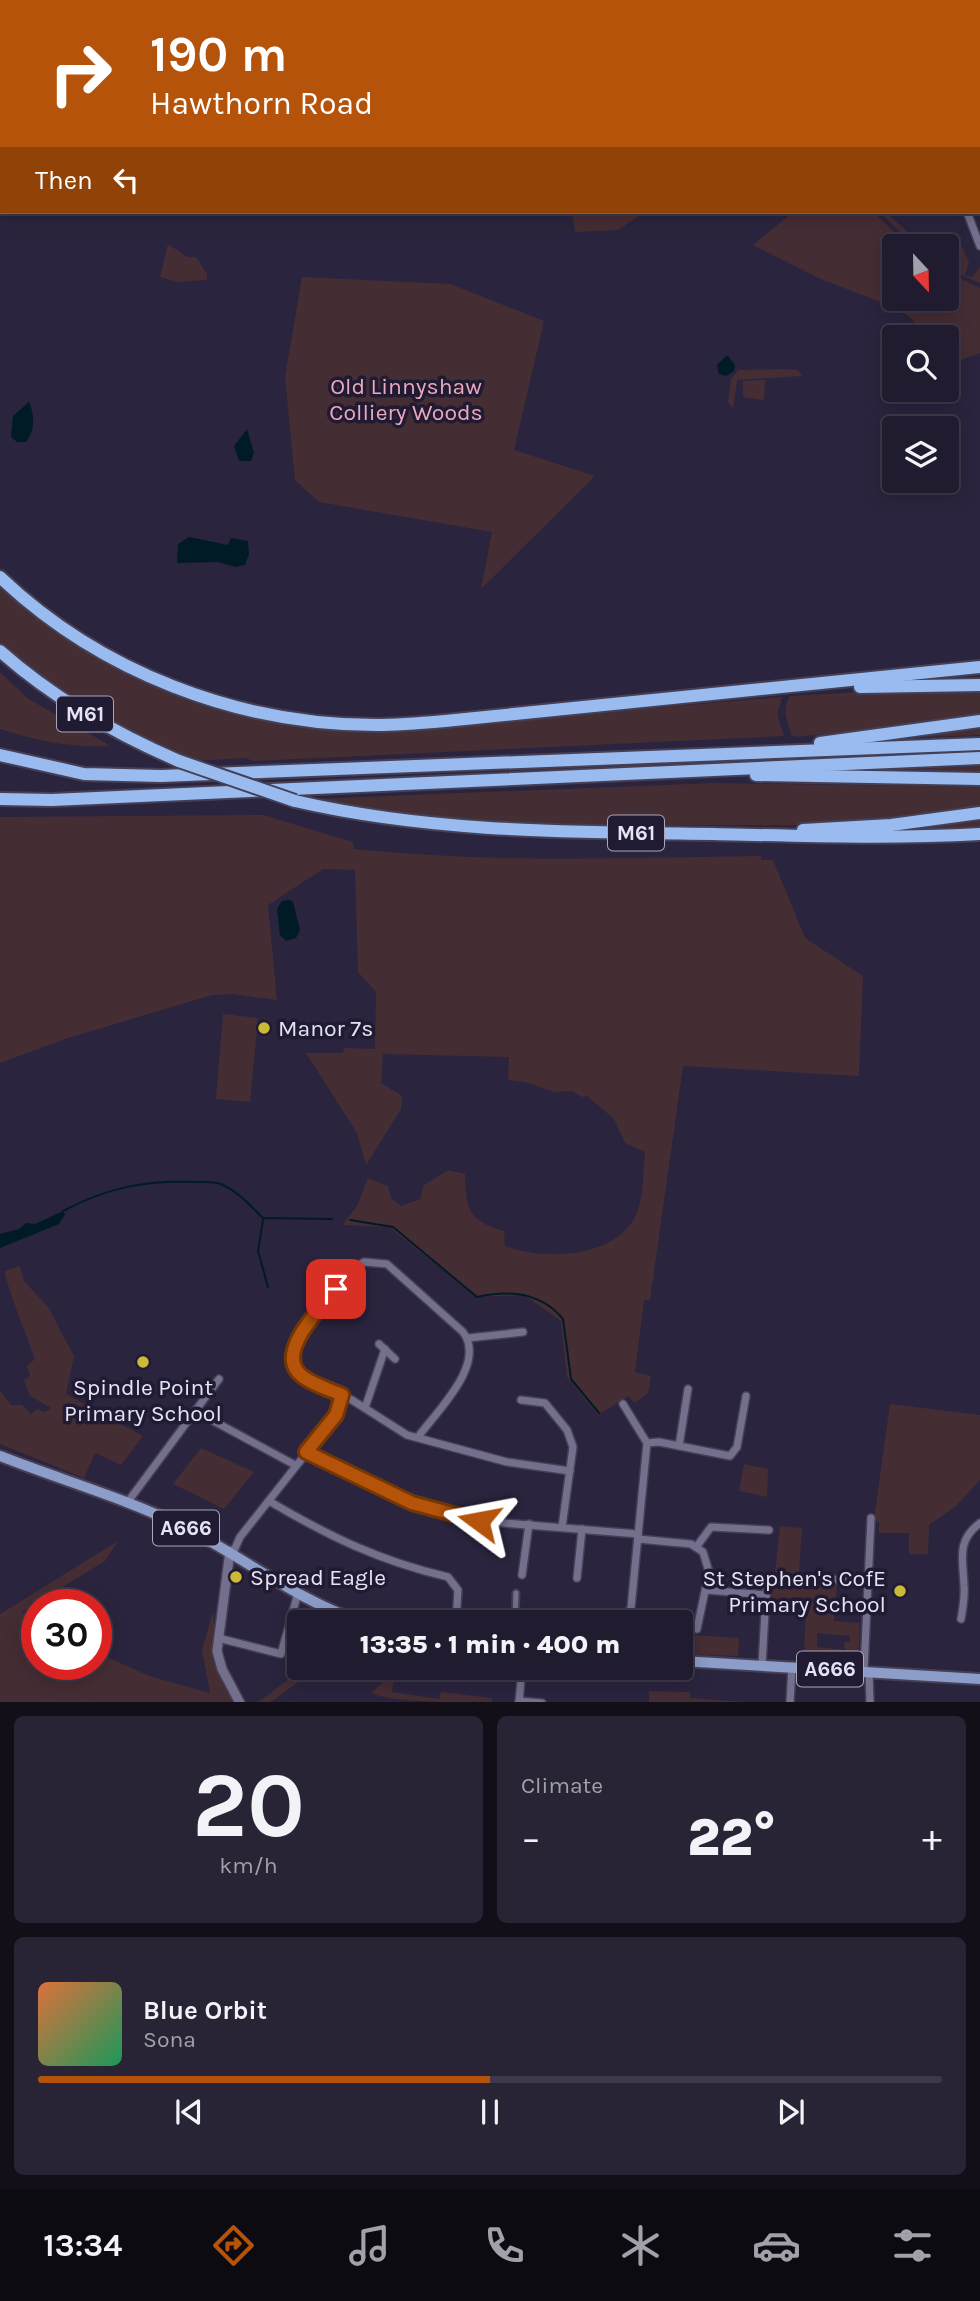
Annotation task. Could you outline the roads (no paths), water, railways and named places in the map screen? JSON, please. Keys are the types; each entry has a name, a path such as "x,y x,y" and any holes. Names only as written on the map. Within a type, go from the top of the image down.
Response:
{"highway":[{"name":"M61","path":"0,576 60,626 107,655 176,687 245,709 315,722 376,725 629,703 980,667"},
{"name":"M61","path":"0,651 39,684 94,720 178,761 295,801 396,821 469,828 795,837 980,834"},
{"name":"M61","path":"629,703 923,684 980,685"},
{"path":"648,755 841,741 980,721"},
{"path":"0,755 69,772 132,777 980,744"},
{"path":"0,799 52,800 980,758"},
{"path":"646,775 980,779"},
{"name":"M61","path":"717,834 891,825 980,813"}],"main road":[{"name":"A666","path":"0,1456 127,1503 232,1552 327,1610"},
{"name":"A666","path":"693,1662 980,1679"}],"street":[{"path":"968,214 980,246"},
{"path":"418,1437 469,1366 471,1347 468,1338 387,1264 372,1261 356,1265 292,1350 293,1363 299,1374 342,1395 407,1435 508,1462 570,1471"},
{"path":"468,1338 523,1332"},
{"path":"365,1408 382,1347 395,1359"},
{"path":"127,1503 219,1379"},
{"path":"679,1446 687,1389"},
{"path":"239,1702 220,1664 218,1638 232,1552 240,1537 336,1415 342,1395"},
{"path":"647,1443 679,1446 724,1457 735,1452 747,1396"},
{"path":"521,1400 545,1403 567,1430 573,1447 562,1527"},
{"path":"624,1404 647,1443 630,1610"},
{"path":"195,1411 295,1465"},
{"path":"306,1452 429,1509 479,1521 582,1529 697,1546"},
{"path":"269,1501 363,1552 400,1566 448,1577 458,1590 457,1610"},
{"path":"870,1702 867,1671 872,1518"},
{"path":"960,1613 962,1547 970,1531 980,1523"},
{"path":"522,1575 529,1524"},
{"path":"697,1546 710,1527 764,1529"},
{"path":"577,1578 582,1529"},
{"path":"696,1629 709,1566 697,1546"},
{"path":"762,1665 767,1577"},
{"path":"799,1578 869,1581"},
{"path":"706,1590 766,1595"},
{"path":"218,1638 282,1654 298,1593"},
{"path":"515,1610 516,1594"},
{"path":"790,1702 792,1666"},
{"path":"519,1702 521,1680"}],"water":[{"path":"727,355 735,365 734,371 726,376 719,374 717,365"},
{"path":"29,402 33,418 31,433 26,442 17,442 11,437 13,416"},
{"path":"247,429 254,453 251,461 239,461 234,446"},
{"path":"189,537 228,545 231,538 248,541 249,554 245,565 235,567 218,562 177,563 178,544"},
{"path":"282,901 293,902 300,930 296,938 286,941 280,935 277,909"},
{"path":"63,1211 65,1214 59,1224 0,1248 0,1234 19,1229 26,1223 35,1224"}],"waterway":[{"path":"63,1211 95,1196 126,1187 159,1182 215,1182 244,1199 263,1218 332,1219"},
{"path":"263,1220 258,1251 268,1287"},
{"path":"350,1220 393,1227 477,1297 512,1294 545,1303 563,1319 571,1379 599,1413"}],"place":[{"name":"Manor 7s","path":"264,1028"},
{"name":"Spindle Point Primary School","path":"143,1362"},
{"name":"Spread Eagle","path":"236,1577"},
{"name":"St Stephen's CofE Primary School","path":"900,1591"}],"park label":[{"name":"Old Linnyshaw Colliery Woods","path":"406,399"}]}
